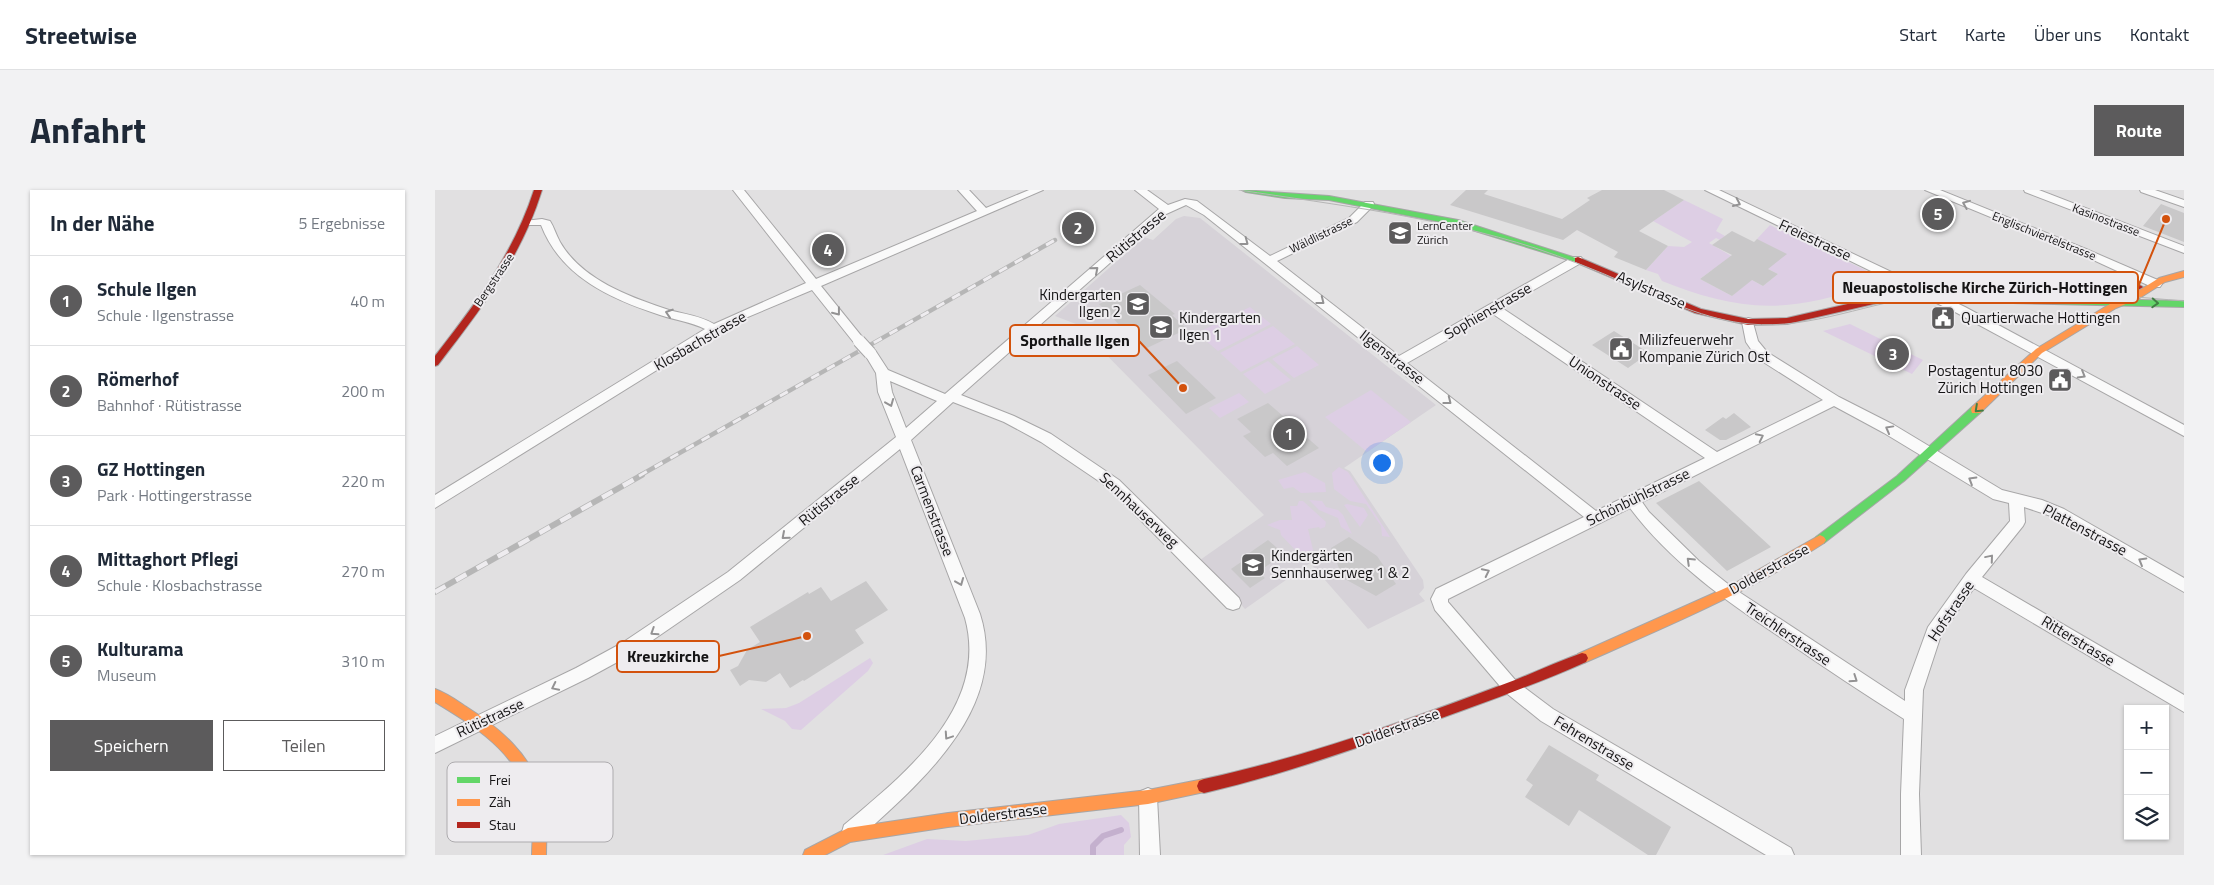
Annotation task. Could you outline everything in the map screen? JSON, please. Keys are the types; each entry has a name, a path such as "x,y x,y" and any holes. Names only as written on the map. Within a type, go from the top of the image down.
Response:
{"main road":[{"name":"Bergstrasse","path":"435,362 496,280 535,208 538,190"},
{"name":"Asylstrasse","path":"1246,190 1285,196 1329,198 1369,204 1458,224 1577,260 1699,311 1748,322 1787,321 1879,300 1927,293"},
{"name":"Asylstrasse","path":"1309,190 1329,198"},
{"path":"2153,286 2184,274"},
{"path":"1927,293 1937,284 1956,280 1990,280 2083,286 2153,286 2176,289"},
{"name":"Dolderstrasse","path":"810,855 848,835 948,820 1148,797 1237,779 1327,753 1541,677 1727,593 1799,555 1849,521 1931,453 2039,351 2113,306 2125,302 2153,286"},
{"path":"1927,293 1969,300 2125,302 2181,307"},
{"path":"435,695 480,722 502,738 523,762"},
{"path":"539,855 540,842"}],"street":[{"name":"Carmenstrasse","path":"738,190 883,373 885,392 968,604 976,634 975,672 968,700 953,727 936,752 917,774 848,835"},
{"path":"963,190 984,212"},
{"name":"Klosbachstrasse","path":"435,502 727,321 1038,190"},
{"path":"1140,190 1166,209"},
{"name":"Freiestrasse","path":"1710,190 1927,293 2039,351 2184,431"},
{"name":"Englischviertelstrasse","path":"1930,190 2082,251 2153,286"},
{"name":"Kasinostrasse","path":"2029,190 2184,250"},
{"path":"2145,190 2184,204"},
{"name":"Rütistrasse","path":"435,745 583,673 628,648 734,576 904,438 1166,209 1185,202"},
{"name":"Ilgenstrasse","path":"1185,202 1193,204 1208,213 1270,260 1595,518"},
{"name":"Wäldlistrasse","path":"1270,260 1353,220 1369,204"},
{"path":"528,223 546,223 556,245 570,262 601,286 621,298 707,325 714,330"},
{"name":"Sophienstrasse","path":"1399,362 1577,260"},
{"name":"Unionstrasse","path":"1493,308 1716,458"},
{"path":"1748,322 1752,342 1762,355 1834,400 1889,428 1931,453"},
{"name":"Sennhauserweg","path":"883,373 1009,419 1046,438 1114,484 1233,603"},
{"name":"Schönbühlstrasse","path":"1442,594 1834,400"},
{"name":"Plattenstrasse","path":"1931,453 1998,495 2042,506 2059,513 2184,586"},
{"name":"Treichlerstrasse","path":"1632,500 1643,516 1694,565 1727,593 1873,691 1912,714"},
{"name":"Hofstrasse","path":"1911,855 1912,714 1914,690 1934,632 2018,522 2016,500"},
{"name":"Ritterstrasse","path":"1973,579 2184,704"},
{"name":"Fehrenstrasse","path":"1442,594 1439,599 1441,605 1511,687 1547,715 1784,855"},
{"path":"1148,797 1150,855"}],"shaded area":[{"path":"1684,200 1723,219 1716,231 1725,236 1720,240 1716,238 1709,243 1733,257 1721,275 1712,270 1700,279 1732,296 1750,279 1763,286 1778,274 1766,268 1757,239 1770,225 1863,269 1877,277 1876,285 1809,302 1770,306 1738,303 1707,297 1662,281 1658,274 1646,270 1668,246 1684,247 1692,242 1653,221"},
{"path":"1184,216 1200,218 1436,405 1344,468 1350,471 1423,580 1424,588 1419,594 1425,601 1368,629 1310,563 1245,609 1200,560 1264,515 1076,324 1055,316 1144,237 1153,240 1176,219"},
{"path":"1250,307 1271,324 1218,351 1197,333"},
{"path":"1850,324 1923,360 1912,374 1823,331"},
{"path":"1273,326 1295,344 1241,372 1220,353"},
{"path":"1297,346 1319,365 1294,378 1272,359"},
{"path":"1268,361 1291,380 1265,394 1243,374"},
{"path":"1371,390 1411,422 1367,452 1325,417"},
{"path":"1239,393 1249,402 1220,418 1209,408"},
{"path":"1339,467 1348,472 1390,537 1382,536 1381,526 1366,504 1350,501 1334,489 1332,473"},
{"path":"1305,472 1325,483 1326,492 1301,493 1293,487 1284,489 1278,480"},
{"path":"1309,500 1322,501 1326,507 1338,510 1343,515 1352,534 1341,527 1338,518 1319,510"},
{"path":"1299,501 1303,501 1326,522 1325,527 1320,529 1319,527 1308,529 1314,554 1307,558 1301,556 1281,535 1280,530 1267,525 1280,520 1292,520 1290,506 1297,506"},
{"path":"1344,505 1364,508 1368,515 1360,527"},
{"path":"870,658 873,663 868,671 801,730 792,729 785,721 761,709 786,708 799,703"},
{"path":"1121,815 1129,823 1131,837 1124,845 1124,855 883,855 927,839 966,841 1028,835 1059,824"}],"building":[{"path":"1466,190 1488,190 1484,194 1562,219 1590,200 1587,198 1602,190 1664,190 1684,200 1639,231 1668,246 1646,270 1614,257 1618,252 1577,230 1563,240 1450,205"},
{"path":"2161,204 2184,213 2184,242 2143,226"},
{"path":"1732,231 1754,242 1757,239 1787,254 1768,269 1778,274 1763,286 1752,280 1732,296 1700,279 1732,255 1712,245"},
{"path":"1140,285 1175,314 1172,315 1187,329 1147,348 1132,334 1129,335 1099,304"},
{"name":"Milizfeuerwehr Kompanie Zürich Ost","path":"1614,331 1649,353 1628,368 1592,345"},
{"path":"1177,361 1216,398 1186,414 1148,375"},
{"path":"1268,403 1306,432 1303,434 1319,448 1287,466 1273,453 1265,457 1243,436 1251,432 1237,419"},
{"path":"1734,413 1751,427 1726,440 1720,440 1705,430 1723,417 1726,419"},
{"path":"1699,481 1771,547 1727,571 1656,503"},
{"path":"1349,537 1377,556 1396,584 1376,596 1343,578 1331,548"},
{"name":"Kindergärten Sennhauserweg 1 & 2","path":"1268,540 1284,554 1258,572 1265,578 1250,588 1231,569 1244,560 1242,558"},
{"path":"866,581 888,610 855,630 864,643 790,688 780,673 766,682 749,680 740,686 730,670 738,666 747,650 760,642 750,627 808,592 809,594 821,587 831,601"},
{"path":"1549,745 1599,775 1596,780 1671,827 1656,855 1648,855 1579,810 1569,826 1525,797 1533,785 1526,780"}],"waterway":[{"path":"1093,855 1093,846 1103,836 1121,830"}],"tram line":[{"path":"1239,190 1388,213 1498,237 1569,260 1702,314 1750,324 1796,323 1909,298 1963,292 2058,292 2184,301"}],"railway":[{"path":"639,476 1055,240"},
{"path":"435,592 642,475"}],"traffic: fast":[{"path":"1246,190 1285,196 1329,198 1458,223 1578,260"},
{"path":"1923,294 1969,299 2184,304"},
{"path":"1820,540 1901,478 1976,410"}],"traffic: slow":[{"path":"1976,410 2039,351 2113,306 2135,297 2162,280 2184,274"},
{"path":"1582,658 1734,590 1820,540"},
{"path":"435,695 488,730 504,743 520,762"},
{"path":"810,855 848,835 948,820 1148,797 1204,786"},
{"path":"539,842 539,855"}],"traffic: jam":[{"path":"435,363 481,302 509,260 521,238 538,190"},
{"path":"1578,260 1698,311 1748,322 1787,321 1878,300 1923,294"},
{"path":"1927,293 1937,284 1956,280 2138,287"},
{"path":"1204,786 1258,773 1339,748 1501,691 1582,658"}],"place":[{"name":"Kulturama","path":"1938,214"},
{"name":"Neuapostolische Kirche Zürich-Hottingen","path":"2166,219"},
{"name":"Römerhof","path":"1078,228"},
{"name":"LernCenter Zürich","path":"1400,233"},
{"name":"Mittaghort Pflegi","path":"828,250"},
{"name":"Kindergarten Ilgen 2","path":"1138,304"},
{"name":"Quartierwache Hottingen","path":"1943,318"},
{"name":"Kindergarten Ilgen 1","path":"1161,327"},
{"name":"Milizfeuerwehr Kompanie Zürich Ost","path":"1621,349"},
{"name":"GZ Hottingen","path":"1893,354"},
{"name":"Postagentur 8030 Zürich Hottingen","path":"2060,380"},
{"name":"Sporthalle Ilgen","path":"1183,388"},
{"name":"Schule Ilgen","path":"1289,434"},
{"name":"Kindergärten Sennhauserweg 1 & 2","path":"1253,565"},
{"name":"Kreuzkirche","path":"807,636"}]}
